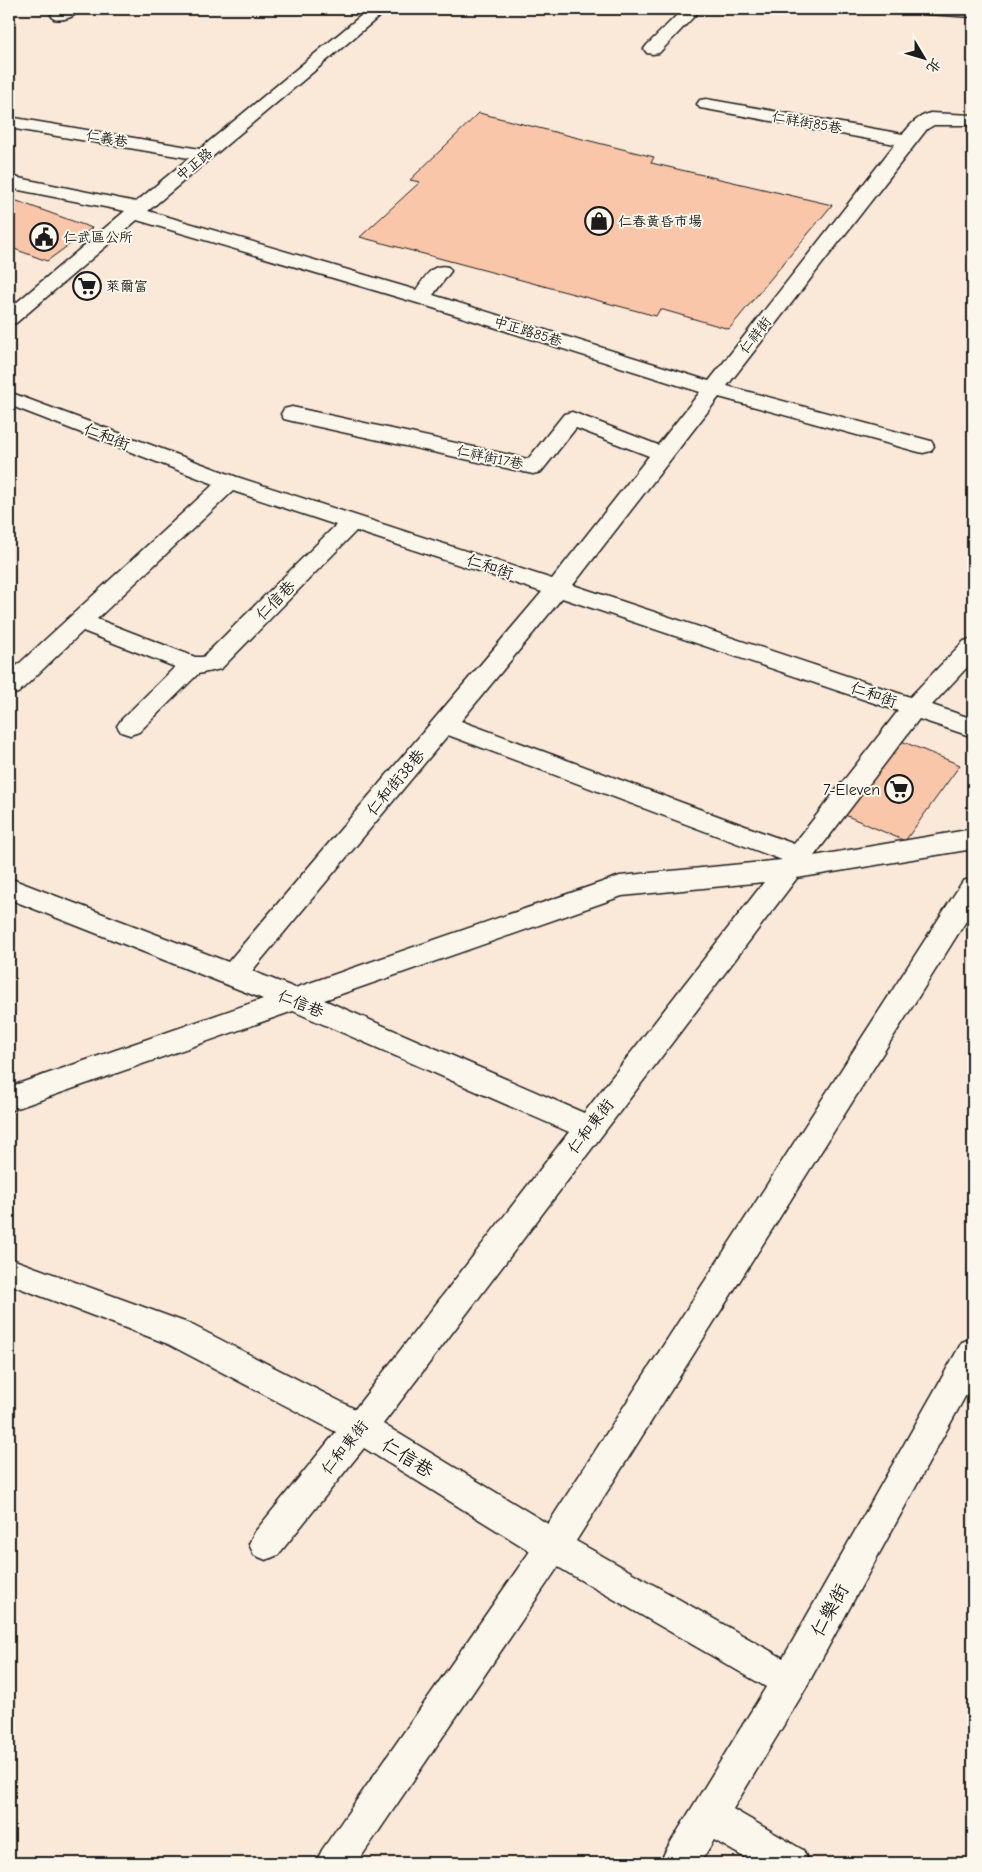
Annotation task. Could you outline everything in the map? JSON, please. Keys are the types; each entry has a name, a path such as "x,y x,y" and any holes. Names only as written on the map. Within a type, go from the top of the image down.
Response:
{"street":[{"name":"中正路","path":"9,319 136,210 205,155 379,9"},
{"path":"653,49 692,9"},
{"path":"928,9 973,12"},
{"name":"仁祥街85巷","path":"706,104 908,141"},
{"name":"仁祥街","path":"558,588 920,125 930,119 973,120"},
{"name":"仁義巷","path":"9,122 205,155"},
{"name":"中正路85巷","path":"9,182 136,210 713,388 923,446"},
{"path":"421,298 440,271"},
{"name":"仁和街","path":"9,398 229,482 558,588 973,728"},
{"name":"仁祥街17巷","path":"292,414 533,467 572,420 663,454"},
{"path":"9,687 229,482"},
{"name":"仁信巷","path":"192,665 202,666 212,663 220,657 352,522"},
{"name":"仁和街38巷","path":"232,976 558,588"},
{"path":"80,621 192,665 130,726"},
{"name":"仁和東街","path":"266,1544 360,1428 588,1128 914,708 973,647"},
{"path":"444,724 794,863"},
{"path":"9,1099 620,886 973,839"},
{"name":"仁信巷","path":"9,888 293,999 588,1128"},
{"path":"335,1863 553,1546 973,888"},
{"name":"仁信巷","path":"9,1271 179,1334 360,1428 553,1546 790,1681"},
{"name":"仁樂街","path":"678,1863 790,1681 973,1352"},
{"path":"708,1815 790,1863"}],"building":[{"name":"仁春黃昏市場","path":"479,113 654,157 651,163 832,205 729,329 660,309 656,316 360,237 420,182 410,180"},
{"name":"仁武區公所","path":"17,201 92,228 47,261 9,247 9,202"},
{"name":"7-Eleven","path":"894,738 960,765 905,841 838,812"}],"place":[{"name":"仁春黃昏市場","path":"599,221"},
{"name":"仁武區公所","path":"44,237"},
{"name":"萊爾富","path":"87,286"},
{"name":"7-Eleven","path":"899,789"}]}
